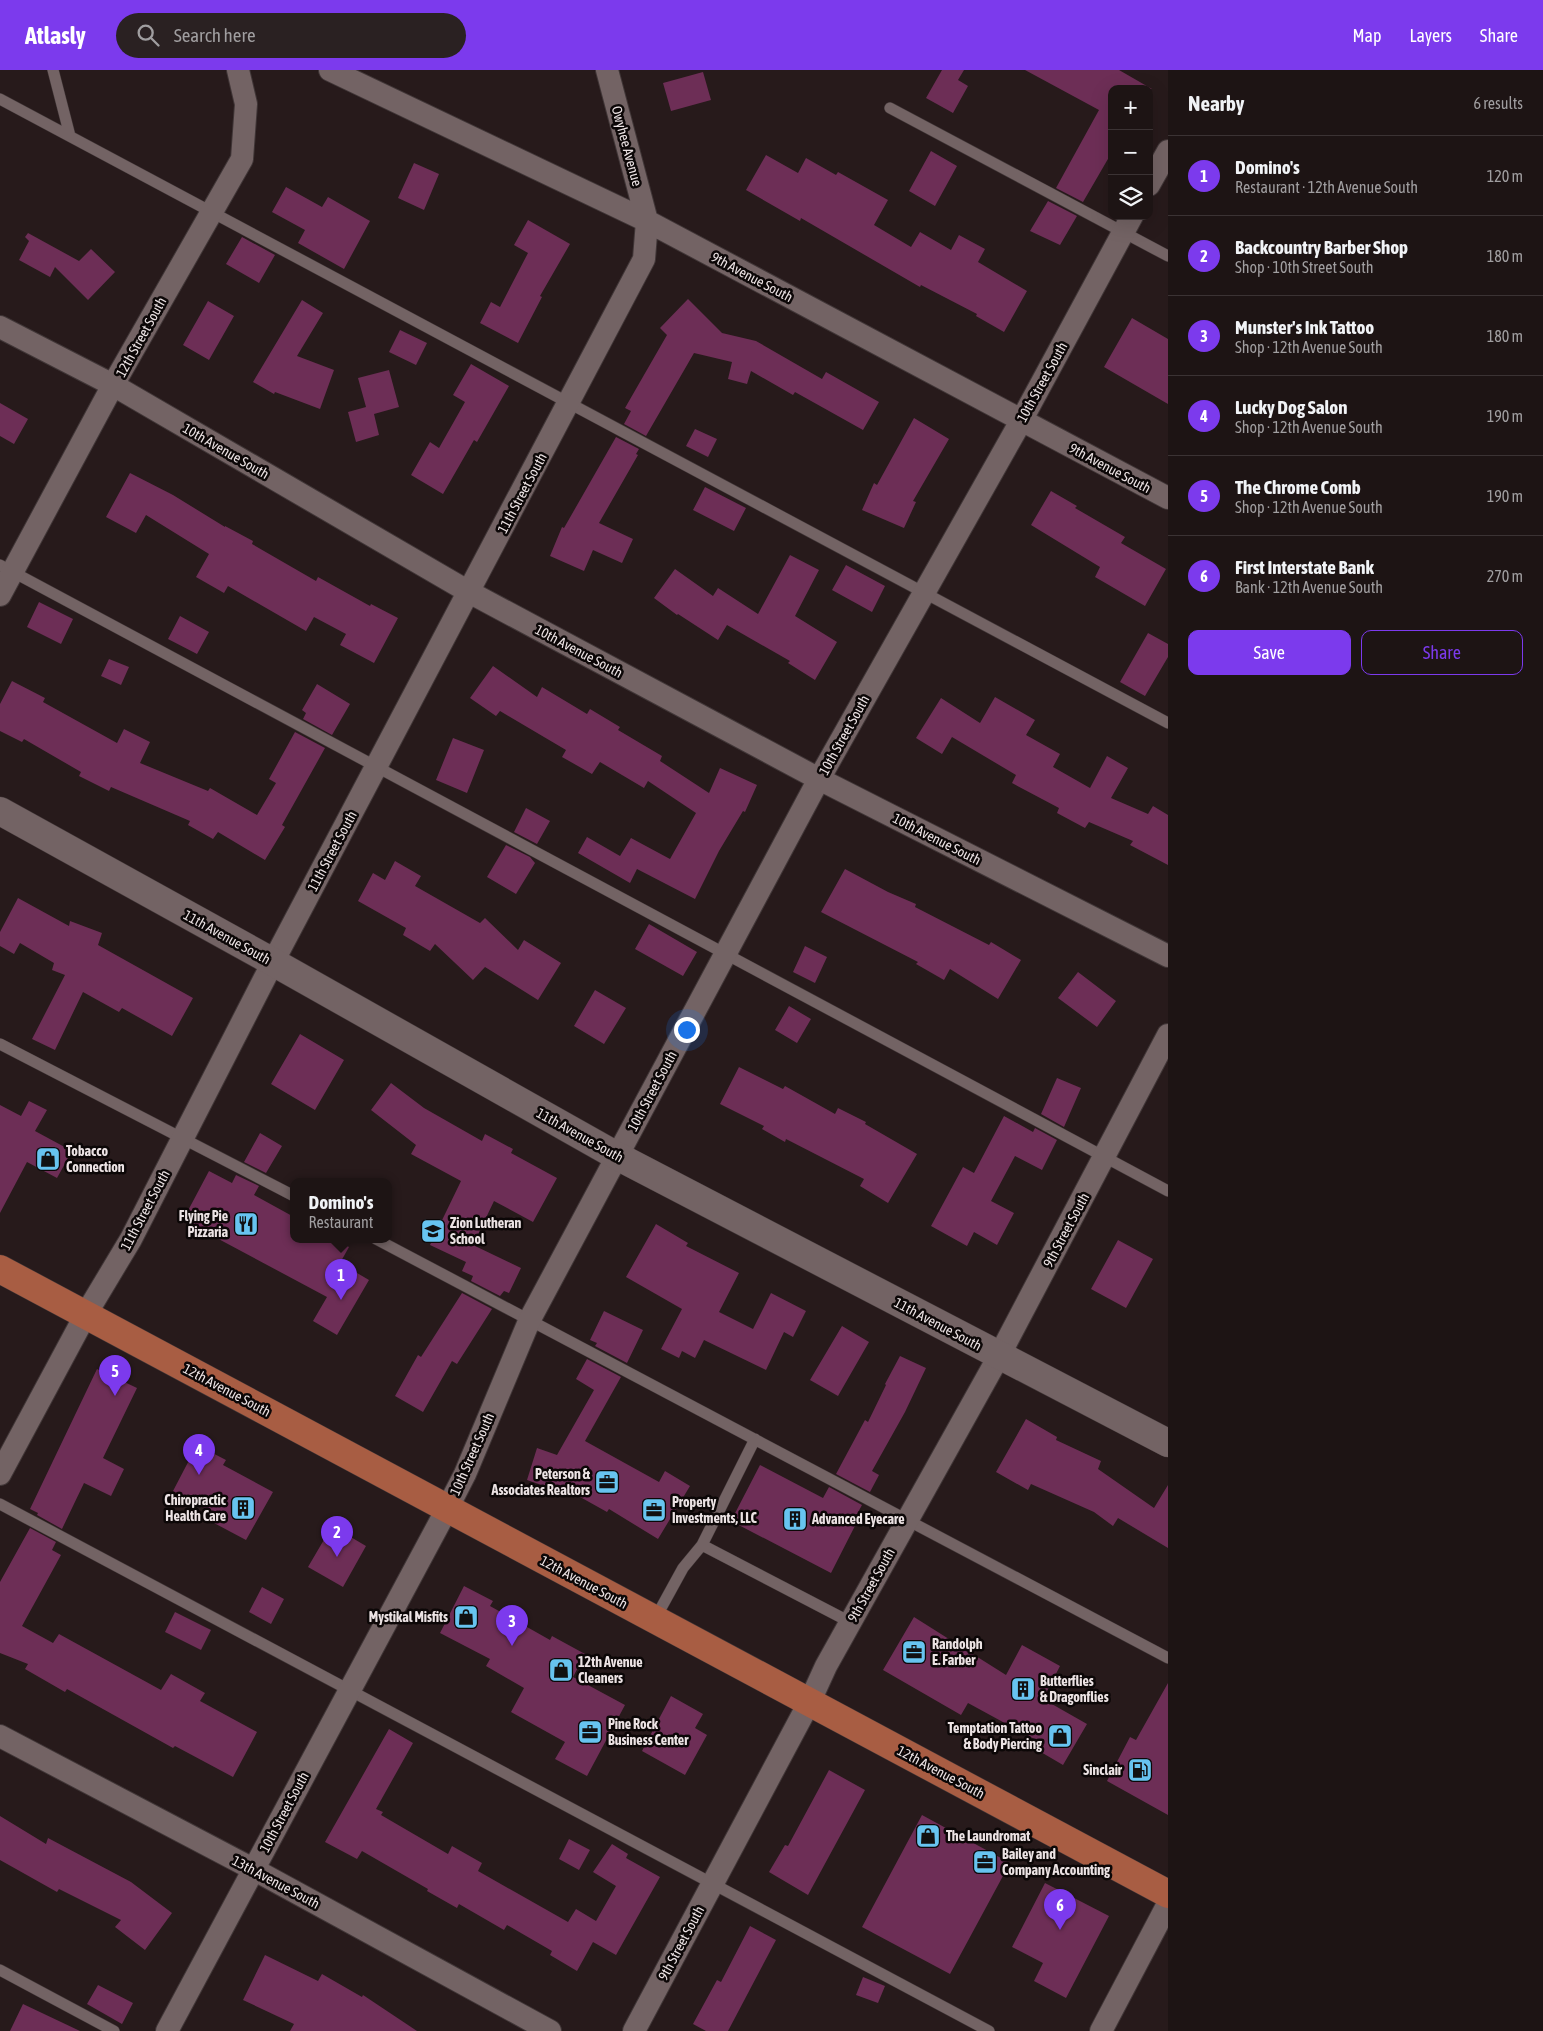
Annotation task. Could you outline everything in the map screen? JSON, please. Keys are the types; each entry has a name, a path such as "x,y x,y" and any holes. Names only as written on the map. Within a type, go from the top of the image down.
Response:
{"main road":[{"name":"12th Avenue South","path":"0,1269 1168,1894"}],"street":[{"name":"12th Street South","path":"0,595 6,568 242,159 246,104 238,70"},
{"name":"9th Avenue South","path":"330,70 647,222 1168,498"},
{"name":"Owyhee Avenue","path":"607,70 647,222"},
{"path":"1153,178 1168,151"},
{"name":"11th Street South","path":"0,1474 86,1314 131,1239 273,962 644,259 647,222"},
{"name":"10th Street South","path":"167,2031 465,1474 530,1319 819,779 1021,421 1128,224"},
{"name":"10th Avenue South","path":"0,327 113,385 469,592 819,779 1168,956"},
{"name":"11th Avenue South","path":"0,812 273,962 617,1156 1168,1443"},
{"name":"9th Street South","path":"634,2031 810,1701 826,1666 999,1356 1168,1035"},
{"name":"13th Avenue South","path":"0,1736 253,1869 550,2031"},
{"path":"1101,2031 1168,1904"}],"lane":[{"path":"52,70 70,136"},
{"path":"0,99 1168,723"},
{"path":"890,108 1128,224 1168,256"},
{"path":"6,568 1168,1191"},
{"path":"0,1044 290,1194"},
{"path":"384,1243 1168,1658"},
{"path":"655,1619 683,1568 702,1545 755,1439"},
{"path":"0,1504 989,2031"},
{"path":"702,1545 850,1622"},
{"path":"0,1970 114,2031"}],"building":[{"path":"942,70 964,70 958,80 968,86 953,113 926,98"},
{"path":"1025,70 1119,70 1145,85 1108,85 1108,159 1083,202 1056,188 1099,110"},
{"path":"703,72 711,100 671,111 663,83"},
{"path":"931,151 957,166 935,206 909,191"},
{"path":"766,155 798,173 806,158 836,175 838,172 888,200 874,225 911,247 920,232 951,250 959,235 985,249 978,262 1027,291 1004,332 976,316 977,314 921,285 920,287 801,218 800,221 746,190"},
{"path":"414,163 439,174 424,210 398,198"},
{"path":"286,187 322,207 328,197 370,221 344,269 298,243 305,230 272,212"},
{"path":"1048,201 1077,216 1060,245 1030,231"},
{"path":"528,220 570,244 540,296 542,297 518,343 480,323 491,302 500,307 528,253 514,245"},
{"path":"28,233 79,261 91,249 115,272 88,300 55,267 50,277 19,260 29,241 25,237"},
{"path":"242,237 275,255 259,283 226,264"},
{"path":"688,299 722,333 756,341 822,379 826,372 879,402 863,430 795,392 793,395 751,371 747,384 728,379 732,362 694,353 646,436 624,424 631,411 625,408 667,335 660,328"},
{"path":"302,300 323,313 297,356 334,370 320,409 275,392 274,394 253,382"},
{"path":"208,301 234,316 209,360 183,345"},
{"path":"1132,318 1168,339 1168,404 1104,367"},
{"path":"400,330 427,343 416,365 389,352"},
{"path":"471,364 509,386 477,442 474,440 443,494 411,475 430,442 439,448 465,402 453,395"},
{"path":"389,370 399,407 374,414 379,435 356,442 348,412 366,407 358,378"},
{"path":"0,403 28,419 14,444 0,436"},
{"path":"914,418 949,439 913,501 916,502 904,528 862,510 874,483 877,485"},
{"path":"695,429 717,439 708,457 686,446"},
{"path":"616,437 639,449 636,454 638,455 599,523 633,539 622,563 593,550 584,571 550,556 562,527 564,528"},
{"path":"130,473 173,495 225,527 253,541 252,544 316,581 318,577 370,606 371,604 398,618 374,663 340,645 346,634 314,617 306,631 228,586 224,593 196,577 209,554 146,515 136,533 106,517"},
{"path":"705,487 746,508 734,531 693,510"},
{"path":"1051,491 1077,506 1075,508 1125,537 1121,543 1166,569 1145,606 1095,577 1100,567 1031,525"},
{"path":"790,555 819,570 795,616 837,642 815,680 788,663 790,661 727,625 718,640 677,615 654,598 675,569 713,596 718,588 758,614"},
{"path":"846,565 885,586 872,612 832,590"},
{"path":"39,602 73,619 61,644 27,627"},
{"path":"180,616 209,632 197,654 168,639"},
{"path":"1148,633 1168,644 1168,657 1145,696 1120,682"},
{"path":"109,659 129,667 121,685 101,676"},
{"path":"493,666 537,697 542,687 587,714 590,709 620,727 618,730 662,756 660,761 709,793 720,768 757,785 745,812 743,811 719,851 695,899 637,869 630,883 578,853 587,837 620,856 631,838 670,859 696,813 648,781 644,788 600,762 592,774 562,757 566,750 500,711 496,716 470,698"},
{"path":"12,681 45,698 43,702 117,743 124,729 150,742 140,763 208,791 210,788 257,815 276,783 269,779 295,732 325,748 282,825 285,827 265,860 218,832 213,839 188,825 190,821 111,787 109,791 79,776 81,772 24,739 22,742 0,731 0,704"},
{"path":"317,684 350,704 332,735 303,719 306,713 302,710"},
{"path":"995,697 1035,720 1026,735 1060,754 1053,767 1090,788 1107,756 1128,768 1111,798 1148,814 1153,806 1168,815 1168,865 1130,845 1133,841 1089,822 1085,828 1057,813 1059,808 1012,783 1016,775 952,737 942,754 916,738 941,698 980,723"},
{"path":"453,738 484,750 467,793 436,780"},
{"path":"526,808 550,821 537,844 514,832"},
{"path":"506,845 530,857 535,863 516,894 487,877"},
{"path":"395,861 421,876 415,886 480,923 485,918 518,950 524,940 561,963 538,1000 485,967 473,980 435,944 430,951 403,935 406,928 358,901 373,873 385,880"},
{"path":"845,869 888,892 916,904 915,907 989,945 991,942 1021,960 998,999 950,969 944,980 916,964 918,962 821,912"},
{"path":"18,898 69,926 70,921 102,933 98,945 193,998 172,1036 122,1008 119,1012 83,992 55,1050 32,1039 65,975 52,970 54,963 20,943 14,954 0,946 0,932"},
{"path":"649,924 697,952 683,976 635,949"},
{"path":"805,946 827,957 815,983 793,972"},
{"path":"1078,972 1116,1001 1097,1027 1058,998"},
{"path":"595,990 626,1008 604,1044 574,1026"},
{"path":"789,1006 811,1019 797,1043 775,1030"},
{"path":"300,1034 344,1060 315,1110 271,1084"},
{"path":"739,1067 783,1089 785,1086 835,1114 838,1108 866,1122 865,1124 917,1154 888,1203 860,1186 864,1179 786,1139 785,1142 762,1129 764,1126 720,1104"},
{"path":"1057,1078 1081,1088 1064,1127 1041,1114"},
{"path":"391,1083 424,1108 482,1141 485,1134 513,1149 511,1153 557,1178 533,1222 494,1201 473,1245 521,1268 509,1293 504,1291 500,1296 471,1281 473,1276 462,1271 466,1262 430,1245 461,1181 411,1154 416,1145 371,1110"},
{"path":"29,1101 47,1110 35,1131 72,1151 57,1178 27,1162 0,1213 0,1105 21,1116"},
{"path":"1004,1116 1033,1132 1035,1128 1057,1140 1042,1170 1015,1156 991,1201 1014,1213 997,1245 974,1232 967,1246 931,1226 963,1167 974,1173"},
{"path":"260,1133 282,1146 266,1173 244,1162"},
{"path":"209,1171 232,1183 236,1175 259,1186 254,1195 290,1215 290,1243 342,1243 349,1247 340,1263 369,1280 337,1335 313,1321 327,1297 183,1220"},
{"path":"656,1224 688,1243 686,1246 739,1273 719,1312 753,1329 771,1293 806,1311 793,1337 784,1332 766,1370 704,1340 695,1358 682,1351 679,1358 661,1349 682,1309 626,1277"},
{"path":"1118,1240 1153,1259 1126,1308 1091,1289"},
{"path":"462,1293 492,1309 457,1364 452,1361 423,1412 395,1396 418,1355 421,1357"},
{"path":"604,1311 643,1330 627,1363 595,1346 597,1343 590,1340"},
{"path":"842,1326 869,1342 838,1396 810,1380"},
{"path":"900,1356 926,1368 905,1412 872,1471 879,1475 870,1492 836,1474 865,1420 868,1422"},
{"path":"587,1359 621,1377 585,1441 659,1482 665,1471 690,1486 658,1539 609,1509 607,1512 564,1488 562,1492 527,1480 537,1448 557,1455 594,1390 576,1379"},
{"path":"97,1369 137,1388 103,1458 124,1469 111,1496 84,1483 62,1529 30,1509"},
{"path":"1026,1419 1057,1437 1056,1440 1101,1461 1098,1469 1154,1508 1168,1485 1168,1548 1118,1518 1113,1526 1094,1512 1031,1484 1028,1490 996,1472"},
{"path":"197,1445 226,1460 223,1465 273,1492 246,1540 214,1523 218,1515 173,1491"},
{"name":"Advanced Eyecare","path":"760,1465 823,1498 829,1487 862,1505 856,1516 859,1518 831,1573 731,1521"},
{"path":"332,1526 366,1546 343,1587 308,1567"},
{"path":"30,1528 56,1542 52,1550 61,1555 22,1626 53,1643 59,1634 161,1690 171,1674 205,1693 200,1701 257,1732 233,1777 175,1746 173,1748 67,1689 65,1692 25,1669 28,1664 0,1653 0,1582"},
{"path":"464,1586 493,1601 490,1606 550,1640 552,1636 585,1654 573,1677 625,1705 587,1776 555,1759 565,1742 511,1712 524,1688 486,1666 490,1659 440,1633"},
{"path":"262,1587 284,1599 271,1624 249,1612"},
{"path":"175,1612 211,1630 201,1650 165,1632"},
{"path":"914,1617 1006,1675 1022,1645 1060,1666 1043,1699 1087,1724 1063,1765 1034,1748 1038,1741 968,1703 961,1715 883,1670"},
{"name":"Sinclair","path":"1168,1683 1168,1815 1107,1781 1130,1737 1136,1740"},
{"path":"671,1696 703,1714 695,1728 707,1735 685,1775 642,1751"},
{"path":"389,1729 413,1743 376,1809 383,1812 381,1815 448,1854 452,1846 482,1863 478,1871 568,1922 576,1909 596,1921 616,1886 593,1872 612,1844 628,1854 626,1858 660,1877 616,1955 593,1942 577,1971 550,1955 552,1951 507,1925 504,1930 459,1904 457,1908 362,1851 357,1859 325,1842"},
{"path":"829,1770 865,1790 808,1895 769,1872 785,1845 788,1846"},
{"path":"922,1815 1010,1863 950,1974 862,1927"},
{"path":"0,1816 46,1844 48,1838 131,1882 172,1913 145,1950 115,1927 121,1920 59,1889 57,1892 0,1860"},
{"path":"569,1839 590,1850 579,1870 559,1859"},
{"path":"1045,1883 1109,1916 1066,1998 1034,1981 1043,1963 1012,1947"},
{"path":"750,1926 776,1940 728,2031 706,2031 693,2024 717,1980 721,1982"},
{"path":"265,1955 318,1981 322,1974 362,1997 363,1995 417,2031 290,2031 294,2024 243,2000"},
{"path":"863,1977 885,1986 878,2003 856,1995"},
{"path":"98,1985 133,2003 122,2024 87,2004"},
{"path":"23,2004 80,2031 10,2031"}],"place":[{"name":"Tobacco Connection","path":"48,1159"},
{"name":"Flying Pie Pizzaria","path":"246,1224"},
{"name":"Zion Lutheran School","path":"433,1231"},
{"name":"Domino's","path":"341,1300"},
{"name":"The Chrome Comb","path":"115,1396"},
{"name":"Lucky Dog Salon","path":"199,1475"},
{"name":"Peterson & Associates Realtors","path":"607,1482"},
{"name":"Chiropractic Health Care","path":"243,1508"},
{"name":"Property Investments, LLC","path":"654,1510"},
{"name":"Advanced Eyecare","path":"795,1519"},
{"name":"Backcountry Barber Shop","path":"337,1557"},
{"name":"Mystikal Misfits","path":"466,1617"},
{"name":"Munster's Ink Tattoo","path":"512,1646"},
{"name":"Randolph E. Farber","path":"914,1652"},
{"name":"12th Avenue Cleaners","path":"561,1670"},
{"name":"Butterflies & Dragonflies","path":"1023,1689"},
{"name":"Pine Rock Business Center","path":"590,1732"},
{"name":"Temptation Tattoo & Body Piercing","path":"1060,1736"},
{"name":"Sinclair","path":"1140,1770"},
{"name":"The Laundromat","path":"928,1836"},
{"name":"Bailey and Company Accounting","path":"985,1862"},
{"name":"First Interstate Bank","path":"1060,1930"}]}
